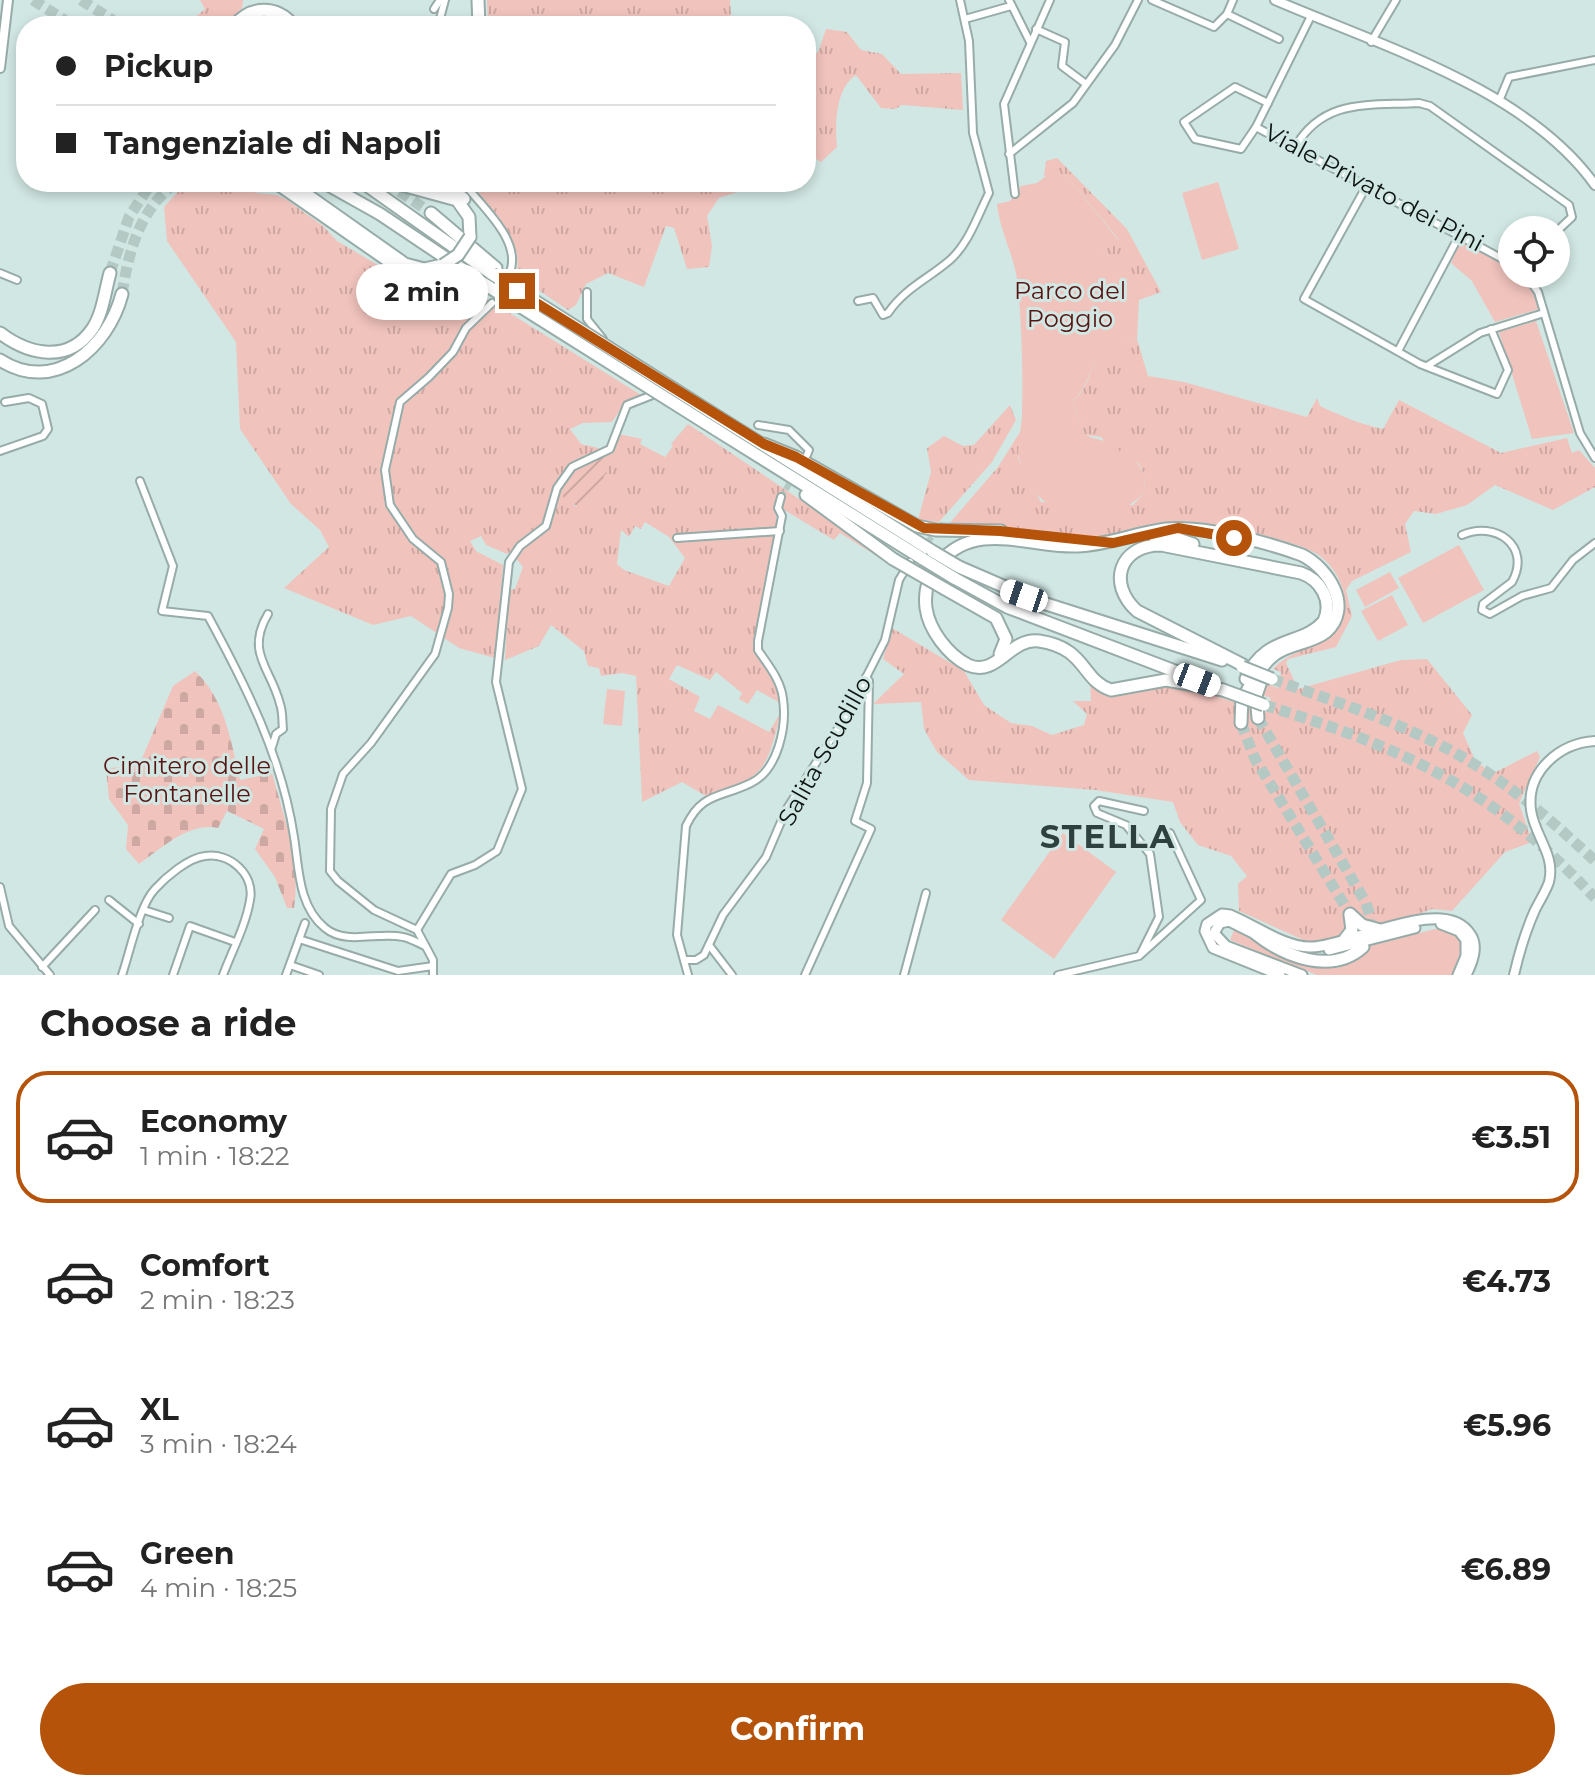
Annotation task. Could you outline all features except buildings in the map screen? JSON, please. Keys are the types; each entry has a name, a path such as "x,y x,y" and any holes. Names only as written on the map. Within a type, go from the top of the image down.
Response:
{"highway":[{"path":"245,16 263,10 284,16"},
{"path":"290,192 409,274 488,280"},
{"path":"303,192 405,264 424,269 443,265 458,255 470,237 470,208 454,192"},
{"path":"317,192 409,260 424,266 443,265"},
{"path":"341,192 488,280 543,308 718,424 893,559 945,589 1003,626 1005,647 997,658 983,663 970,661 950,645 935,623 930,607 931,587 937,574 965,549 1003,542 1092,550 1163,536 1219,555"},
{"path":"375,192 541,321 718,424 796,457 924,528 1000,531 1113,543"},
{"path":"428,192 457,200 467,211 470,237"},
{"path":"431,213 488,280"},
{"path":"0,333 38,353 69,348 93,327 110,273"},
{"path":"0,360 29,372 43,373 72,365 87,354 109,328 122,294"},
{"path":"764,444 928,555 1028,615 1264,705"},
{"path":"765,462 928,555"},
{"path":"1223,690 1166,680 1111,690 1097,682 1072,652 1038,641 1017,645 992,665 972,666 948,649 930,622 925,599 929,578 940,562 964,544 996,537 1072,546 1113,543 1158,530 1193,529 1285,549 1310,558 1328,576 1338,603 1329,628 1268,661 1253,679 1242,702"},
{"path":"1241,723 1243,688 1255,663 1280,643 1318,627 1326,617 1327,605 1320,587 1305,574 1161,545 1142,547 1124,559 1118,583 1126,601 1137,611 1242,666"},
{"path":"956,573 1242,666 1272,679"},
{"path":"1155,632 1190,649"},
{"path":"1258,718 1256,696 1263,674 1277,659 1306,640"},
{"path":"1345,939 1352,928 1350,914 1362,925 1380,930"},
{"path":"1256,934 1284,954 1320,965 1346,960 1363,947"}],"main road":[{"path":"0,68 8,0"},
{"path":"1275,0 1499,101 1548,134 1595,185"},
{"path":"1514,975 1528,929 1550,880 1549,857 1531,811 1535,783 1552,757 1574,745 1595,741"},
{"path":"1280,975 1213,948 1205,931 1207,924 1222,914 1230,915 1309,947 1436,918 1458,923 1468,930 1474,944 1466,975"},
{"path":"1302,975 1226,946 1214,933 1220,923 1229,921 1293,950 1314,953 1426,925 1447,925 1462,933 1467,943 1458,975"}],"street":[{"path":"434,9 442,0"},
{"path":"858,301 873,298 883,315 888,313 906,290 952,258 965,242 989,193 973,133 970,69 960,0"},
{"path":"1015,194 1004,104 1050,0"},
{"path":"1009,154 1059,117 1115,45 1138,0"},
{"path":"1152,0 1214,27 1227,14 1233,0"},
{"path":"1371,42 1396,0"},
{"path":"965,19 1010,3 1030,42"},
{"path":"1227,14 1279,39"},
{"name":"Viale Privato dei Pini","path":"1311,16 1256,127 1498,255"},
{"path":"1036,29 1065,42 1062,66 1086,84"},
{"path":"1499,101 1509,77 1595,60"},
{"path":"1256,127 1241,149 1195,139 1184,122 1235,87 1268,103"},
{"path":"1295,147 1311,123 1335,110 1419,103 1430,106 1569,205 1570,219"},
{"path":"1007,142 1019,146"},
{"path":"1367,185 1304,299 1427,366 1497,394 1508,370 1491,329"},
{"path":"471,192 514,252 510,272"},
{"path":"1398,351 1460,234"},
{"path":"0,273 17,280"},
{"path":"1536,288 1580,433 1595,458"},
{"path":"417,930 451,874 475,865 497,851 522,789 496,682 509,562 520,546 543,530 557,488 572,467 608,451 627,405 655,394 661,388 655,372 604,340 591,327 586,314 587,292"},
{"path":"433,975 427,947 417,930 374,910 330,871 331,809 343,774 396,710 435,654 445,628 449,594 441,562 413,539 390,505 385,470 400,402 453,352 472,322 492,303"},
{"path":"1427,366 1491,329 1544,313"},
{"path":"0,451 43,436 48,429 42,404 29,398 5,402"},
{"path":"758,425 789,430 809,450 807,455"},
{"path":"140,481 173,566 162,611 208,616 255,703 272,747 293,834 300,885 324,927 358,938 402,936 427,947"},
{"path":"688,975 687,960 681,955 677,935 686,826 705,800 754,782 778,750 784,701 770,662 760,654 758,641 780,531 781,497"},
{"path":"1462,535 1477,528 1496,531 1511,541 1517,553 1515,578 1483,604 1485,613 1493,613 1522,596 1545,591 1573,560 1595,543"},
{"path":"677,538 780,531"},
{"name":"Salita Scudillo","path":"687,960 696,960 709,945 723,915 766,857 786,810 819,763 885,640 899,580 910,562"},
{"path":"268,614 258,630 258,646 261,661 281,706 283,729 276,734 272,747"},
{"path":"805,975 871,829 855,821 867,783 869,681 866,677"},
{"path":"1139,956 1159,917 1150,854 1126,825 1097,813 1094,806 1110,801 1144,811"},
{"path":"1058,975 1139,956 1201,900 1170,833"},
{"path":"122,975 153,891 186,863 204,855 221,856 243,871 250,886 251,900 223,975"},
{"path":"0,887 9,926 50,975"},
{"path":"904,975 926,893"},
{"path":"109,900 139,924"},
{"path":"42,967 95,910"},
{"path":"144,910 169,918"},
{"path":"286,975 305,923"},
{"path":"173,975 190,926 235,942"},
{"path":"299,939 398,971 433,966"},
{"path":"709,945 732,975"},
{"path":"290,965 319,975"}],"green space":[{"path":"200,0 243,0 242,8 234,16 197,16 205,9"},
{"path":"487,0 730,0 731,15 730,16 488,16"},
{"path":"826,29 847,32 861,50 882,54 901,74 961,73 963,110 902,105 895,109 881,108 856,75 840,98 837,147 821,162 816,159 816,54"},
{"path":"1057,158 1127,229 1161,292 1131,303 1124,300 1120,289 1132,278 1103,251 1119,240 1069,179 1063,174 1044,176 1046,161"},
{"name":"Parco del Poggio","path":"1050,173 1063,174 1069,179 1119,241 1103,251 1112,259 1121,255 1133,278 1120,289 1124,300 1139,300 1137,339 1101,354 1082,390 1072,401 1085,435 1114,445 1124,463 1137,462 1144,474 1145,492 1131,504 1107,513 1079,514 1049,504 1029,483 1019,457 1022,382 1019,302 1016,275 997,204 1010,201 1021,186 1037,183"},
{"path":"1218,182 1239,249 1202,260 1182,193"},
{"path":"178,192 277,195 323,226 337,241 405,281 434,292 470,294 489,300 641,395 626,401 612,422 583,423 570,429 581,444 607,450 580,458 556,483 542,528 507,554 486,545 481,536 470,541 476,551 503,565 495,658 459,648 411,616 373,625 284,588 329,547 320,530 291,504 240,429 236,342 167,241 164,207"},
{"path":"479,192 737,192 719,198 707,216 712,246 709,267 687,269 674,228 666,226 644,287 608,273 586,284 576,305 568,310 516,275 516,250 496,214"},
{"path":"1462,237 1498,259 1498,288 1532,288 1539,309 1495,322 1472,281 1451,263"},
{"path":"1536,321 1574,433 1532,439 1499,332"},
{"path":"1137,339 1148,376 1184,382 1307,417 1317,398 1320,406 1383,429 1399,400 1501,453 1567,438 1572,453 1579,450 1595,468 1595,487 1553,510 1495,485 1467,505 1436,514 1414,511 1405,524 1411,552 1352,581 1346,590 1352,616 1336,647 1288,659 1286,663 1298,689 1401,660 1427,659 1472,715 1463,733 1475,760 1492,774 1537,751 1540,757 1519,803 1532,842 1505,852 1452,911 1432,909 1396,922 1369,924 1334,938 1310,943 1239,911 1238,884 1247,876 1231,856 1198,845 1180,822 1173,802 1095,790 969,780 937,752 924,729 921,702 873,704 904,674 883,659 892,628 964,671 984,705 1011,723 1032,726 1052,735 1084,725 1087,714 1073,701 1091,701 1090,680 1129,692 1159,683 1176,682 1265,713 1271,698 1259,694 1262,682 1278,688 1281,672 1273,669 1289,656 1327,639 1339,627 1345,599 1339,579 1327,563 1310,550 1252,532 1178,521 1096,538 1030,529 948,525 998,467 1022,429 1018,459 1041,502 1133,505 1145,492 1144,474 1138,462 1124,464 1101,437 1085,435 1072,401 1083,390 1100,354 1113,345"},
{"path":"1010,405 1016,420 992,462 939,522 918,520 931,472 927,448 944,436 963,446 974,445"},
{"path":"688,424 900,567 899,570 840,533 834,540 786,511 782,507 785,498 780,495 775,507 777,528 745,533 744,537 776,534 754,652 768,669 782,704 757,690 748,704 739,699 742,693 716,672 710,680 677,665 669,679 700,697 694,711 710,719 718,705 769,732 781,712 766,760 752,777 706,796 682,782 642,802 636,676 622,673 601,676 599,668 588,666 584,651 551,625 539,646 505,660 509,590 515,589 523,567 515,557 545,531 558,493 563,493 576,507 593,493 604,475 618,434 642,439 640,444 665,457 673,446 671,444","holes":["645,522 669,537 685,558 669,586 624,570 617,564 621,530 629,537 635,526 641,529"]},
{"path":"613,451 601,486 578,507 558,493 579,464"},
{"path":"1459,545 1484,590 1423,623 1398,578"},
{"path":"1390,572 1399,588 1365,607 1356,590"},
{"path":"1392,595 1408,625 1378,641 1361,611"},
{"name":"Cimitero delle Fontanelle","path":"195,671 220,708 240,780 272,773 293,856 294,908 287,908 275,877 255,849 264,829 227,811 218,828 207,827 186,833 139,864 126,849 128,825 109,799 106,769 140,763 173,686"},
{"path":"607,689 625,691 622,726 603,724"},
{"path":"1063,833 1116,872 1054,959 1001,920"},
{"path":"1435,929 1446,930 1458,938 1459,959 1452,975 1317,975 1230,940 1234,930 1306,966 1338,968 1369,946"}],"tunnel":[{"path":"33,0 58,16"},
{"path":"81,0 106,16"},
{"path":"110,273 129,217 145,192"},
{"path":"122,294 138,232 164,192"},
{"path":"401,192 431,213"},
{"path":"781,497 794,476"},
{"path":"910,562 944,523"},
{"path":"1272,679 1397,725 1460,756 1521,796 1595,861"},
{"path":"1264,705 1361,738 1444,776 1519,827 1595,898"},
{"path":"1258,718 1366,903 1370,916 1369,936"},
{"path":"1241,723 1255,759 1350,914"}],"district":[{"name":"STELLA","path":"1108,837"}],"route":[{"path":"517,291 764,444 796,457 917,526 1113,543 1158,530 1178,528 1234,538"}]}
